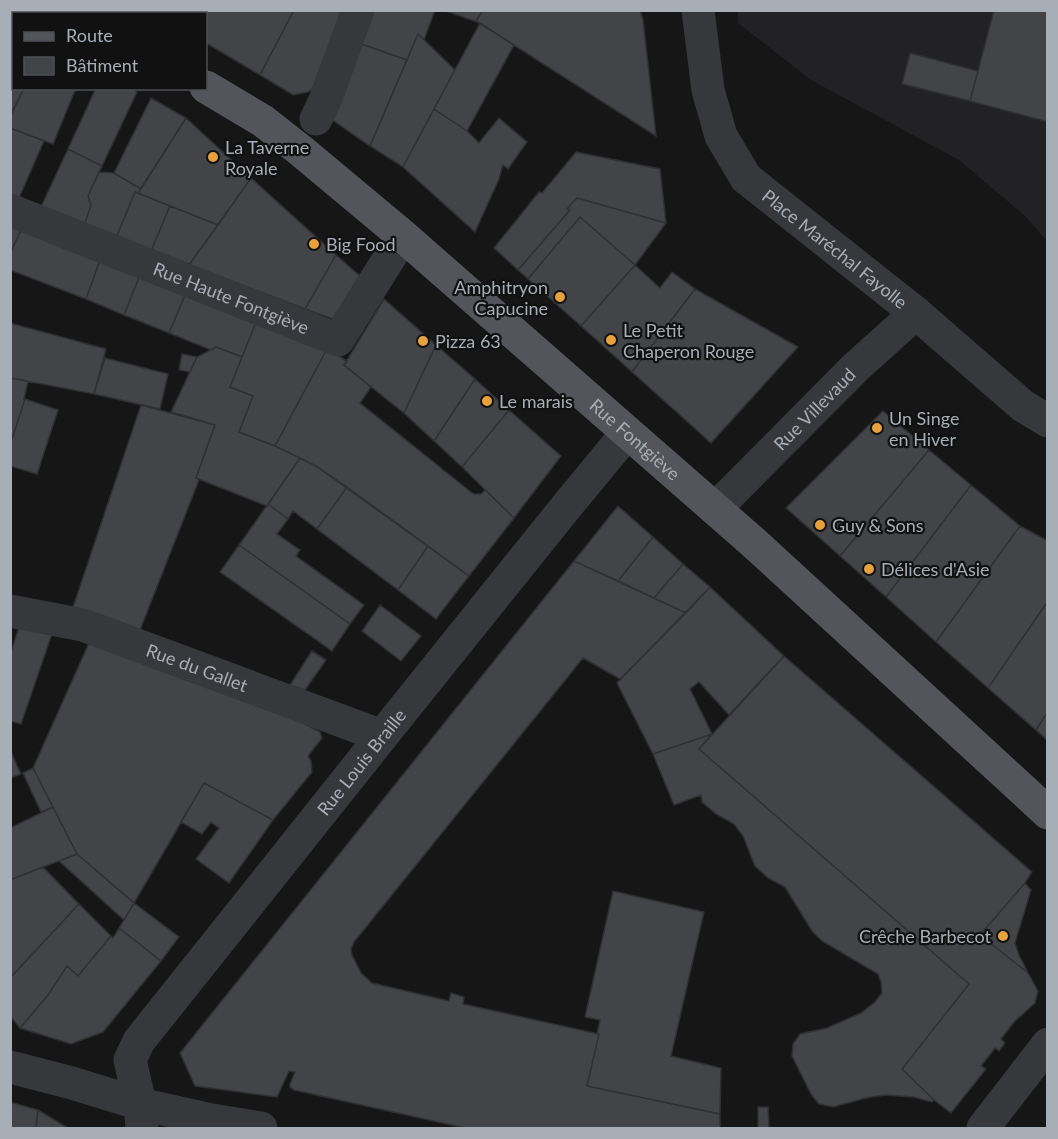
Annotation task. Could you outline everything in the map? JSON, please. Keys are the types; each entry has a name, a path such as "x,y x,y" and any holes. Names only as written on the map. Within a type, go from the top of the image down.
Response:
{"main road":[{"name":"Rue Fontgiève","path":"207,88 263,121 403,236 715,509 1047,813"}],"street":[{"path":"316,119 358,10"},
{"name":"Place Maréchal Fayolle","path":"693,16 708,90 721,136 746,178 916,313 1023,406 1047,421"},
{"path":"10,201 340,329 370,275"},
{"name":"Rue Haute Fontgiève","path":"10,210 338,340 403,236"},
{"name":"Rue Villevaud","path":"715,509 856,367 916,313"},
{"name":"Rue Louis Braille","path":"141,1116 130,1060 140,1041 374,727 566,507 627,433"},
{"path":"10,602 86,616 374,727"},
{"name":"Rue du Gallet","path":"10,611 83,625 374,727"},
{"path":"983,1128 1047,1044"},
{"path":"10,1067 72,1083 141,1116 212,1120 261,1128"}],"shaded area":[{"path":"738,11 1047,11 1047,241 1025,216 959,160 811,80 738,23"}],"building":[{"path":"150,10 294,10 260,75 207,44 207,12 152,12"},
{"path":"294,10 345,10 315,87 308,92 293,95 260,75"},
{"path":"372,10 435,10 424,40 418,34 407,60 361,44"},
{"path":"443,10 483,10 476,21 480,23"},
{"path":"483,10 640,10 656,136 476,21"},
{"path":"994,10 1048,10 1048,122 970,101"},
{"path":"480,23 514,45 467,131 434,109"},
{"path":"10,29 12,30 12,90 23,90 11,115"},
{"path":"418,34 455,70 403,167 370,146"},
{"path":"359,43 407,60 370,146 331,119"},
{"path":"910,53 978,71 970,101 902,84"},
{"path":"23,90 75,90 53,144 10,128 10,116"},
{"path":"95,90 134,90 137,92 102,166 68,149"},
{"path":"151,98 186,118 141,189 114,173"},
{"path":"434,109 467,131 479,143 499,118 527,142 508,169 503,165 475,232 403,167"},
{"path":"186,118 251,178 218,225 138,193"},
{"path":"10,128 44,141 18,200 10,198"},
{"path":"68,149 102,166 88,196 91,205 84,226 40,209"},
{"path":"576,152 660,169 666,223 577,198 567,209 570,210 518,270 494,248 539,192 542,193"},
{"path":"99,172 114,173 141,189 138,193 135,192 116,238 84,226 91,205 88,196"},
{"path":"251,178 336,255 305,309 189,265"},
{"path":"135,192 170,206 151,251 116,238"},
{"path":"577,198 666,223 635,265 580,217 528,279 518,270 570,210 567,209"},
{"path":"170,206 218,225 189,265 151,251"},
{"path":"580,217 635,265 581,326 528,279"},
{"path":"10,226 21,230 10,254"},
{"path":"21,230 100,260 86,299 10,270 10,254"},
{"path":"336,255 361,277 338,321 305,309"},
{"path":"100,260 140,275 124,315 86,299"},
{"path":"635,265 660,288 672,272 695,289 632,372 581,326"},
{"path":"140,275 186,293 169,333 124,315"},
{"path":"695,289 798,347 711,443 632,372"},
{"path":"186,293 257,320 242,357 216,347 211,350 169,333"},
{"path":"384,299 436,345 404,413 344,365"},
{"path":"257,320 327,349 275,446 239,432 253,396 230,387"},
{"path":"10,323 106,349 94,394 10,378"},
{"path":"436,345 475,379 434,441 404,413"},
{"path":"216,347 242,357 230,387 253,396 239,432 300,458 267,506 196,478 215,425 171,412 197,357"},
{"path":"327,349 347,361 344,365 371,387 360,403 471,492 481,494 485,490 514,518 469,576 316,466 275,446"},
{"path":"182,354 197,357 190,372 179,370"},
{"path":"105,358 168,374 160,409 94,394"},
{"path":"10,378 28,381 25,399 10,445"},
{"path":"475,379 509,410 462,467 434,441"},
{"path":"25,399 58,410 37,474 10,466 10,445"},
{"path":"141,405 215,425 196,478 199,480 140,630 73,607"},
{"path":"509,410 561,456 514,518 462,467"},
{"path":"883,411 929,450 840,556 786,508"},
{"path":"929,450 971,485 886,597 840,556"},
{"path":"300,458 347,487 317,529 293,511 288,519 268,504"},
{"path":"971,485 1020,526 936,642 886,597"},
{"path":"347,487 428,546 398,590 317,529"},
{"path":"268,504 288,519 277,534 300,550 296,556 364,605 350,624 239,545"},
{"path":"618,506 653,537 618,581 574,561"},
{"path":"1020,526 1048,541 1048,601 988,688 936,642"},
{"path":"653,537 683,564 654,598 618,581"},
{"path":"239,545 350,624 332,651 220,572"},
{"path":"428,546 469,576 436,619 398,590"},
{"path":"574,561 686,613 620,679 583,658 354,942 351,949 352,955 361,973 372,983 449,1001 451,993 464,997 463,1004 599,1034 587,1086 720,1114 720,1128 465,1128 294,1090 290,1084 295,1072 289,1071 277,1097 195,1086 180,1053"},
{"path":"683,564 710,587 686,613 654,598"},
{"path":"710,587 784,656 729,715 699,682 690,689 712,734 653,754 617,683"},
{"path":"1048,601 1048,711 1036,730 988,688"},
{"path":"380,605 421,636 401,661 362,631"},
{"path":"19,627 53,631 21,724 10,721 10,655"},
{"path":"89,643 297,720 320,732 322,738 308,756 312,772 273,820 204,783 134,903 77,854 33,768"},
{"path":"312,651 326,660 305,690 290,685"},
{"path":"784,656 1032,872 980,935 1028,973 1038,991 1035,1003 1015,1021 1001,1039 1005,1043 999,1051 995,1048 981,1066 986,1069 951,1113 902,1069 969,984 699,749"},
{"path":"1048,711 1048,741 1036,730"},
{"path":"712,734 699,749 969,984 902,1069 934,1100 932,1102 913,1097 885,1095 833,1107 819,1104 811,1094 792,1056 793,1044 800,1034 827,1028 861,1013 882,993 881,982 878,974 822,941 812,931 785,887 768,878 755,866 743,836 734,824 716,814 702,802 701,795 674,805 653,754"},
{"path":"10,750 21,774 10,778"},
{"path":"33,768 53,807 41,812 23,773"},
{"path":"204,783 273,820 229,883 196,859 219,828 211,822 202,834 181,822"},
{"path":"53,807 77,854 10,880 10,828"},
{"path":"77,854 134,903 124,920 59,861"},
{"path":"43,867 79,904 10,978 10,880"},
{"path":"1025,883 1031,890 1015,943 1028,973 980,935"},
{"path":"613,891 704,912 671,1056 721,1068 720,1114 587,1086 600,1020 585,1017"},
{"path":"134,903 179,937 161,961 119,928"},
{"path":"79,904 111,936 78,976 67,966 48,995 20,1028 10,1016 10,978"},
{"path":"119,928 161,961 103,1032 71,1044 20,1028 48,995 67,966 78,976 111,936 113,938"},
{"path":"10,1102 38,1110 36,1128 10,1128"},
{"path":"758,1107 768,1107 769,1128 758,1128"},
{"path":"38,1110 68,1128 36,1128"}],"place":[{"name":"La Taverne Royale","path":"213,157"},
{"name":"Big Food","path":"314,244"},
{"name":"Amphitryon Capucine","path":"560,297"},
{"name":"Le Petit Chaperon Rouge","path":"611,340"},
{"name":"Pizza 63","path":"423,341"},
{"name":"Le marais","path":"487,401"},
{"name":"Un Singe en Hiver","path":"877,428"},
{"name":"Guy & Sons","path":"820,525"},
{"name":"Délices d'Asie","path":"869,569"},
{"name":"Crêche Barbecot","path":"1003,936"}]}
